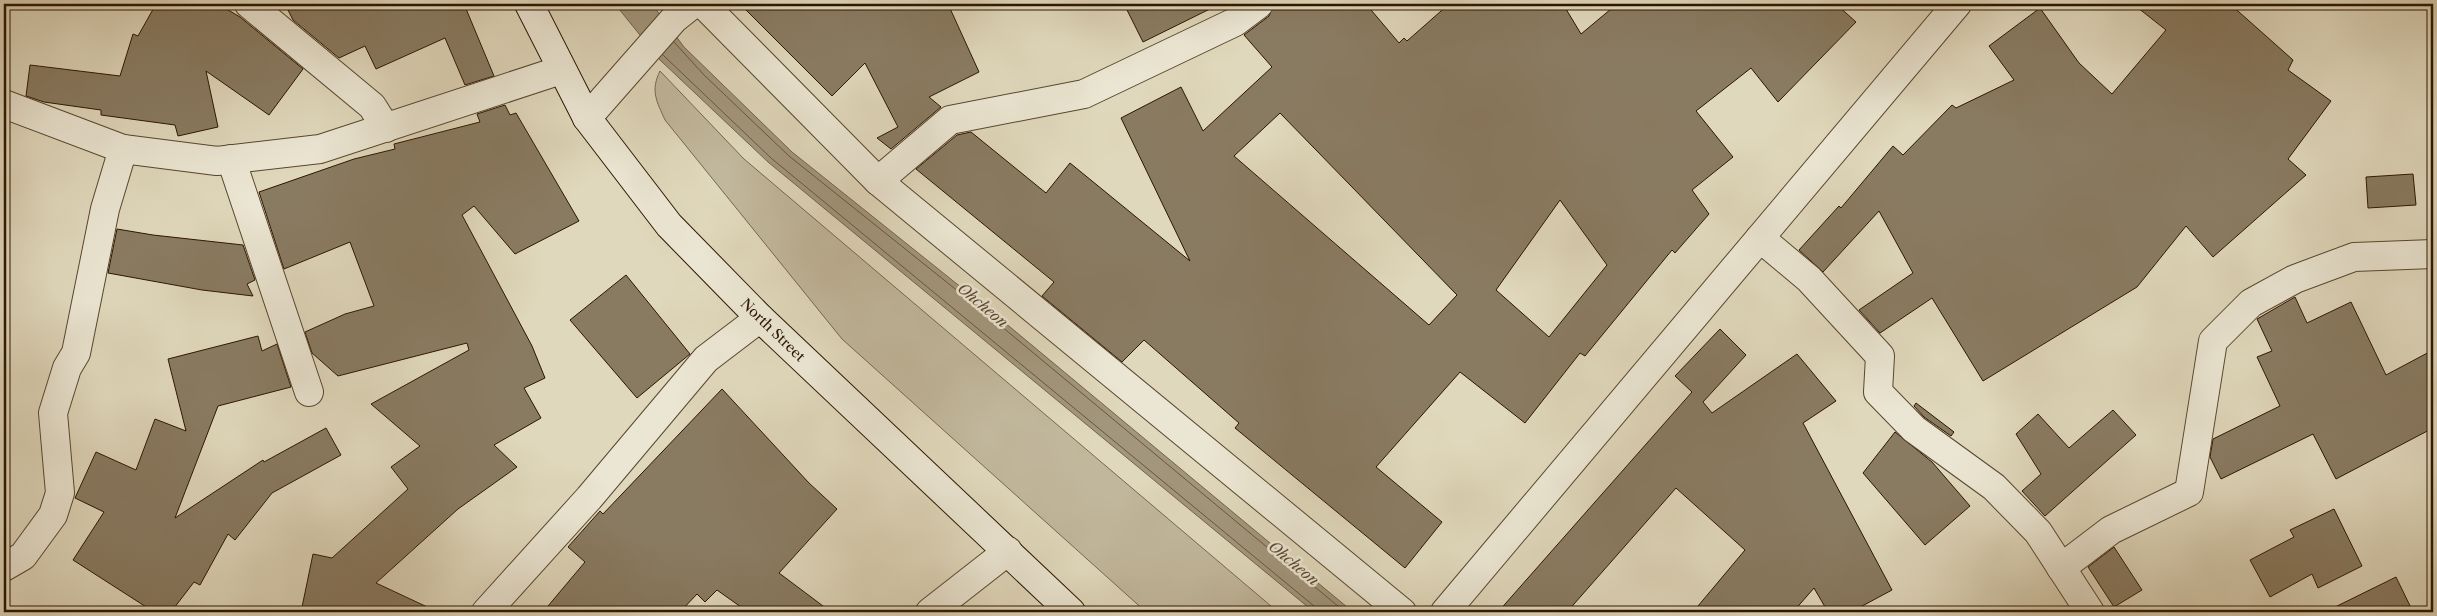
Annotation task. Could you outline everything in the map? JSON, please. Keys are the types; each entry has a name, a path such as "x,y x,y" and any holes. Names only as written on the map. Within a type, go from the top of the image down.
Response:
{"street":[{"path":"249,4 372,106 386,128"},
{"name":"North Street","path":"529,4 587,118 669,225 760,318 1071,612"},
{"path":"703,4 878,181 1402,612"},
{"path":"878,181 950,120 1084,94 1235,22 1259,4"},
{"path":"1445,612 1957,4"},
{"path":"587,118 684,11"},
{"path":"4,104 123,150 216,161 320,149 561,70"},
{"path":"4,567 23,556 53,515 60,493 53,413 67,368 76,353 105,209 123,150"},
{"path":"231,159 309,392"},
{"path":"1760,238 1809,279 1880,356 1878,392 1914,429 1994,487 2038,532 2087,612"},
{"path":"2061,568 2111,530 2189,492 2213,341 2251,303 2295,279 2354,257 2433,254"},
{"path":"486,612 589,498 706,359 760,318"},
{"path":"930,612 1008,551"}],"shaded area":[{"path":"660,71 744,159 1278,612 1146,612 842,339 665,120 657,102 655,91"}],"water":[{"name":"Ohcheon","path":"615,4 652,4 684,47 792,152 992,312 1353,612 1314,612 768,162 660,60"}],"building":[{"path":"156,4 218,4 240,17 303,69 269,115 206,71 218,127 178,136 175,125 101,115 101,110 44,102 26,96 30,65 120,76 133,34 138,36"},
{"path":"285,4 464,4 494,76 465,85 445,38 376,69 365,46 339,58 293,20"},
{"path":"740,4 948,4 979,72 929,97 941,107 891,149 877,138 898,127 865,63 832,96"},
{"path":"1124,4 1220,4 1143,42"},
{"path":"1274,4 1366,4 1399,43 1404,38 1407,41 1449,4 1563,4 1581,34 1617,4 1836,4 1856,22 1778,102 1751,68 1696,111 1733,157 1692,190 1709,214 1675,253 1672,250 1585,356 1580,353 1525,423 1460,372 1376,467 1442,522 1405,568 1235,428 1239,423 1144,340 1122,362 1042,296 1054,282 916,169 957,135 971,132 1046,193 1070,163 1190,261 1121,118 1181,87 1203,131 1272,67 1244,35 1269,16","holes":["1280,113 1457,295 1429,325 1234,156","1560,200 1607,265 1549,337 1496,290"]},
{"path":"2133,4 2230,4 2293,60 2288,70 2331,101 2288,159 2306,175 2213,257 2186,226 2137,287 1983,381 1932,298 1880,333 1859,310 1913,273 1879,211 1823,272 1799,250 1839,206 1841,208 1893,146 1903,155 1952,105 1956,108 2014,80 1989,46 2040,8 2079,63 2112,94 2166,30"},
{"path":"505,105 510,115 516,113 579,221 515,254 474,206 462,215 532,346 545,378 524,388 541,418 494,445 517,467 458,509 376,583 438,612 301,612 313,554 332,558 408,489 391,467 420,446 371,404 469,350 467,343 338,376 312,353 305,332 345,314 374,306 350,242 284,269 259,192 354,159 395,149 394,144 480,122 477,114"},
{"path":"2413,174 2416,205 2368,208 2366,177"},
{"path":"117,229 243,245 255,280 247,284 253,296 202,290 108,273"},
{"path":"626,275 690,354 637,398 570,320"},
{"path":"2295,297 2307,323 2351,302 2386,375 2433,350 2433,428 2336,479 2313,434 2221,479 2210,457 2213,439 2280,406 2257,357 2272,351 2257,319"},
{"path":"1720,329 1746,355 1703,402 1712,413 1797,354 1836,401 1803,423 1892,590 1851,612 1828,612 1814,588 1793,612 1693,612 1745,550 1676,488 1567,612 1498,612 1692,392 1675,376"},
{"path":"258,336 262,351 277,344 291,387 218,406 175,518 263,460 264,462 326,428 341,455 272,493 235,540 228,534 200,585 194,582 171,612 154,612 73,560 104,512 75,498 96,452 136,470 155,419 186,431 168,359"},
{"path":"722,389 809,483 837,509 779,573 831,612 748,612 717,590 705,602 697,594 680,612 543,612 585,562 568,547 600,511 603,514"},
{"path":"1916,403 1954,432 1951,436 1924,417 1914,406"},
{"path":"2113,410 2136,435 2045,516 2022,491 2041,474 2016,434 2038,414 2069,448"},
{"path":"1895,432 1932,462 1970,506 1925,545 1863,473"},
{"path":"2334,509 2362,566 2318,588 2312,574 2270,597 2250,560 2294,537 2290,530"},
{"path":"2114,547 2142,590 2114,607 2088,567"},
{"path":"2396,577 2413,612 2325,612"}]}
